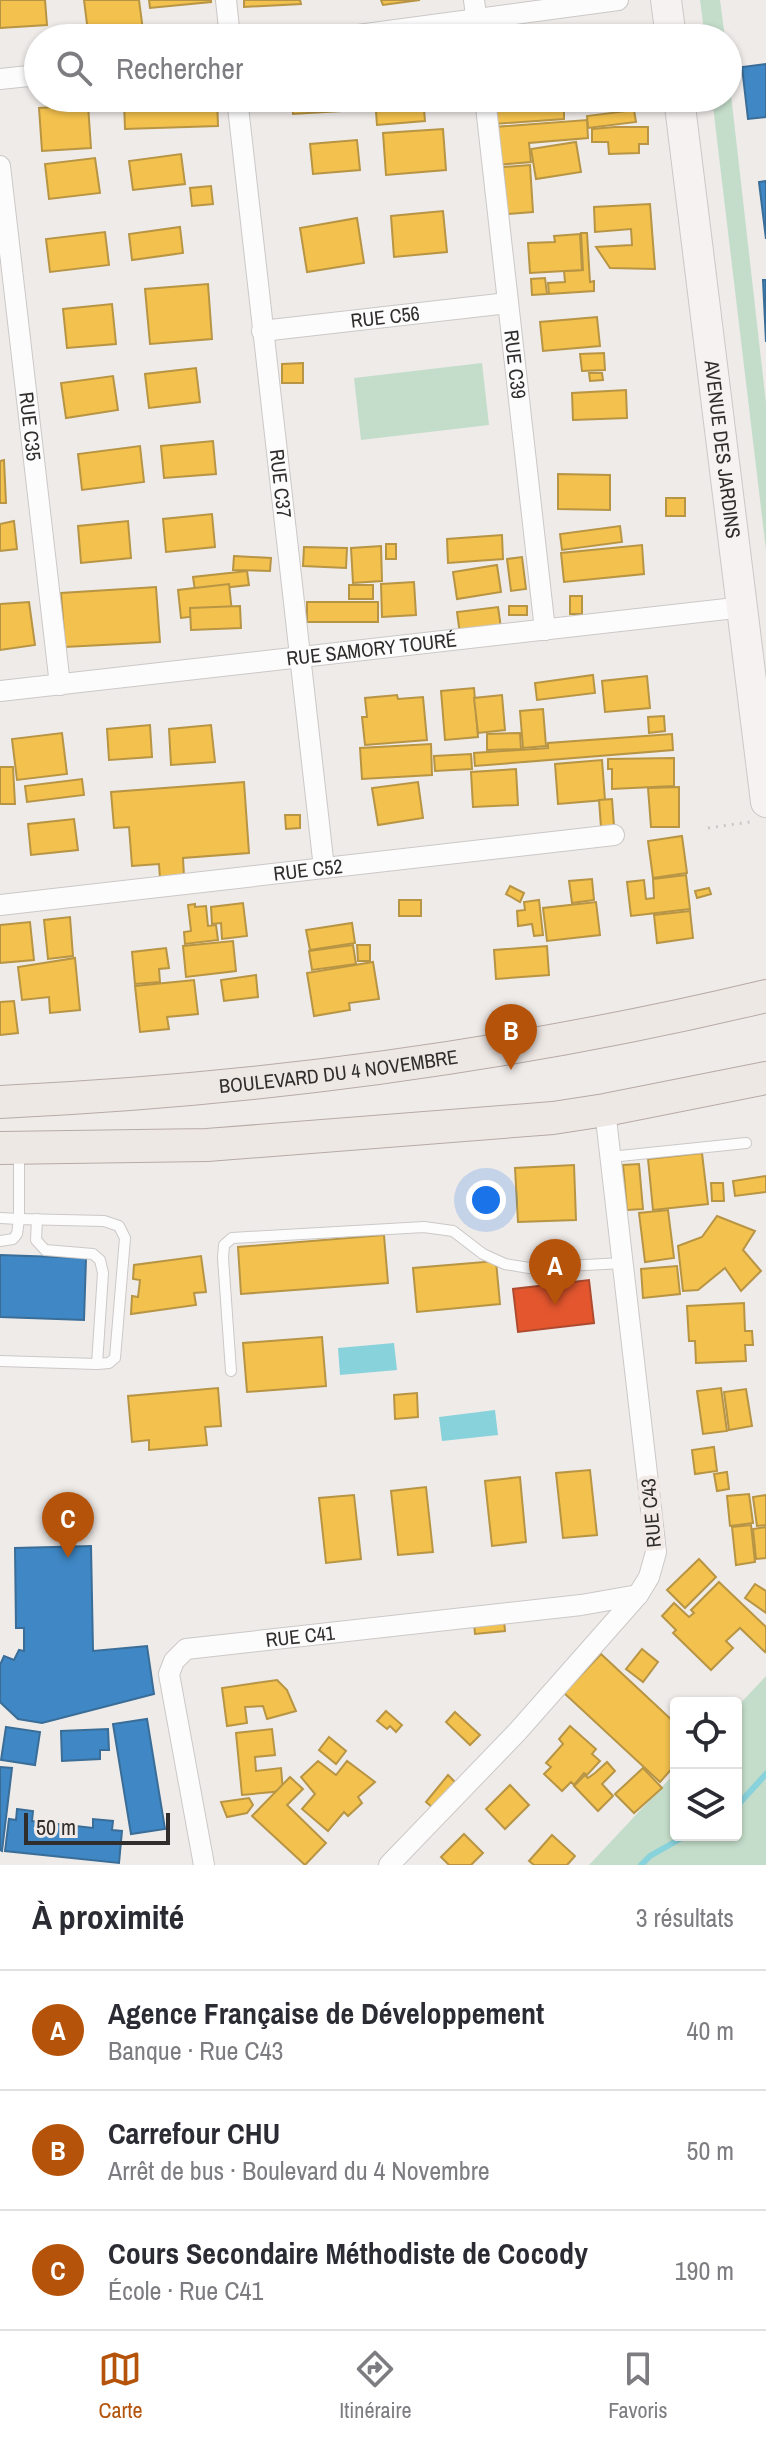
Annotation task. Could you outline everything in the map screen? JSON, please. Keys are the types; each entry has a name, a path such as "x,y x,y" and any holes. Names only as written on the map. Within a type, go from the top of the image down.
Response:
{"main road":[{"path":"666,0 669,24"},
{"name":"AVENUE DES JARDINS","path":"681,112 744,607 759,812"},
{"name":"BOULEVARD DU 4 NOVEMBRE","path":"0,1102 118,1097 271,1082 421,1062 707,1010 766,996"},
{"path":"10,1148 207,1145 553,1118 766,1078"}],"street":[{"path":"226,0 229,24"},
{"path":"440,24 618,0"},
{"path":"0,79 24,76"},
{"name":"RUE C37","path":"239,112 324,868"},
{"name":"RUE C39","path":"487,112 545,630"},
{"name":"RUE C35","path":"0,166 60,685"},
{"name":"RUE C56","path":"262,331 508,303"},
{"name":"RUE SAMORY TOURÉ","path":"0,691 744,607"},
{"name":"RUE C52","path":"0,905 614,835"},
{"name":"RUE C43","path":"389,1865 518,1731 638,1595 649,1577 656,1552 605,1110"},
{"name":"RUE C41","path":"204,1865 169,1674 174,1661 186,1649 581,1605 638,1595"}],"lane":[{"path":"610,1157 746,1143"},
{"path":"0,1241 13,1239 19,1219 10,1148"},
{"path":"0,1218 104,1221 119,1226 125,1238 115,1358 109,1363 97,1364 0,1361"},
{"path":"37,1219 36,1240 45,1250 93,1254 100,1260 103,1273 97,1364"},
{"path":"231,1371 223,1258 224,1245 232,1238 424,1227 453,1231 483,1254 505,1264 529,1268 623,1263"}],"path":[{"path":"708,828 759,812"}],"green space":[{"path":"700,0 720,0 723,24 703,24"},
{"path":"714,112 733,112 766,403 766,550"},
{"path":"482,363 489,425 361,440 354,378"},
{"path":"766,1676 766,1865 589,1865 670,1778 670,1841 742,1841 742,1702"}],"water":[{"path":"394,1343 397,1370 340,1375 338,1348"},
{"path":"495,1410 498,1435 442,1441 439,1417"}],"building: Logements":[{"path":"0,0 45,0 47,24 0,28"},
{"path":"84,0 139,0 142,24 87,24"},
{"path":"149,0 211,0 211,2 150,8"},
{"path":"244,0 300,0 301,4 244,7"},
{"path":"381,0 420,0 383,5"},
{"path":"39,112 88,112 91,148 42,151"},
{"path":"124,112 218,112 218,126 125,129"},
{"path":"376,112 424,112 425,121 377,125"},
{"path":"494,112 564,112 564,119 494,124"},
{"path":"634,112 636,122 588,128 587,116"},
{"path":"587,120 588,138 529,143 531,162 497,165 494,127"},
{"path":"648,127 648,144 639,144 639,153 609,154 608,142 592,142 592,129"},
{"path":"443,129 446,170 386,175 383,133"},
{"path":"357,140 360,170 313,174 310,144"},
{"path":"576,142 581,172 536,179 531,149"},
{"path":"181,154 185,184 133,190 129,161"},
{"path":"95,158 100,193 49,199 45,164"},
{"path":"530,165 533,212 507,214 503,167"},
{"path":"211,186 213,204 192,206 190,188"},
{"path":"650,204 655,269 610,268 596,247 632,245 631,229 595,232 594,207"},
{"path":"443,211 447,252 394,257 391,216"},
{"path":"357,218 364,263 307,272 300,228"},
{"path":"180,227 183,253 132,260 129,234"},
{"path":"105,232 109,265 50,272 46,239"},
{"path":"581,233 587,233 590,282 594,281 594,291 549,294 548,283 565,282 564,271 583,270"},
{"path":"580,234 582,270 530,273 528,243 555,242 554,236"},
{"path":"545,278 547,294 532,295 531,279"},
{"path":"208,284 212,339 150,344 145,289"},
{"path":"112,304 116,344 67,348 63,309"},
{"path":"597,317 600,346 543,351 540,322"},
{"path":"604,353 605,370 582,371 580,354"},
{"path":"303,363 303,383 282,383 282,364"},
{"path":"196,368 200,402 149,408 145,374"},
{"path":"589,373 602,373 603,380 590,381"},
{"path":"113,376 118,410 66,418 61,383"},
{"path":"626,390 627,418 573,420 572,393"},
{"path":"213,441 216,474 164,478 161,446"},
{"path":"140,446 144,482 82,490 78,454"},
{"path":"4,460 6,503 0,503 0,461"},
{"path":"558,474 610,475 610,510 558,509"},
{"path":"666,498 685,498 685,516 666,516"},
{"path":"212,514 215,547 166,552 163,519"},
{"path":"14,521 17,549 0,551 0,524"},
{"path":"128,521 131,558 81,563 78,526"},
{"path":"620,526 622,542 562,550 560,534"},
{"path":"502,535 503,559 448,563 447,539"},
{"path":"386,544 396,544 396,559 386,559"},
{"path":"642,545 644,574 564,582 561,553"},
{"path":"381,546 382,581 353,583 351,548"},
{"path":"304,547 347,548 346,568 303,566"},
{"path":"234,556 271,558 270,571 233,570"},
{"path":"522,557 526,589 511,591 507,559"},
{"path":"497,565 501,592 457,599 453,572"},
{"path":"247,571 249,585 195,591 193,577"},
{"path":"414,582 416,615 382,617 381,584"},
{"path":"229,584 232,612 181,618 178,590"},
{"path":"349,585 373,585 373,599 349,599"},
{"path":"156,587 160,642 65,647 61,593"},
{"path":"570,596 582,596 582,614 570,614"},
{"path":"29,602 35,645 0,650 0,604"},
{"path":"307,602 378,602 378,622 307,622"},
{"path":"240,606 241,628 191,630 190,608"},
{"path":"509,606 527,606 527,615 509,615"},
{"path":"498,607 501,628 460,634 457,612"},
{"path":"593,675 595,693 537,700 535,683"},
{"path":"647,676 650,708 605,712 602,681"},
{"path":"474,688 478,737 445,740 441,691"},
{"path":"397,695 398,699 423,697 427,740 365,745 362,717 367,717 365,698"},
{"path":"502,695 505,730 478,733 474,698"},
{"path":"543,709 546,746 523,748 520,711"},
{"path":"664,716 665,731 649,733 648,717"},
{"path":"150,725 152,757 109,760 107,729"},
{"path":"211,725 215,762 171,765 169,729"},
{"path":"62,733 67,774 17,780 12,739"},
{"path":"520,733 521,749 487,750 487,734"},
{"path":"672,734 673,750 475,766 474,753 548,748 548,743"},
{"path":"431,744 432,775 362,779 360,748"},
{"path":"471,754 472,769 435,771 434,756"},
{"path":"674,758 674,786 612,789 612,769 608,769 608,759"},
{"path":"602,760 605,800 558,804 555,764"},
{"path":"0,767 13,767 15,804 0,804"},
{"path":"516,769 518,805 473,807 471,772"},
{"path":"82,779 84,795 27,802 25,786"},
{"path":"244,782 249,853 183,858 184,877 160,879 159,864 132,866 129,827 114,828 111,792"},
{"path":"418,782 423,818 378,825 372,788"},
{"path":"679,787 679,827 651,827 648,788"},
{"path":"612,799 614,826 601,827 599,800"},
{"path":"285,815 300,815 300,828 286,829"},
{"path":"74,819 78,850 31,855 28,824"},
{"path":"682,836 687,873 653,878 648,841"},
{"path":"686,875 690,909 631,916 627,882 644,880 646,899 654,898 653,879"},
{"path":"592,879 594,900 572,903 569,881"},
{"path":"510,886 524,893 520,902 506,894"},
{"path":"709,888 711,894 697,898 695,891"},
{"path":"399,900 421,900 421,916 399,916"},
{"path":"539,900 543,935 534,936 532,924 518,926 517,911 525,910 524,902"},
{"path":"596,902 600,935 547,941 543,908"},
{"path":"243,903 247,936 222,939 221,923 212,924 211,907"},
{"path":"195,904 195,907 206,906 208,926 216,925 218,940 185,944 184,932 191,931 188,905"},
{"path":"690,911 693,938 657,943 654,915"},
{"path":"70,917 73,956 48,959 44,920"},
{"path":"30,922 34,960 0,963 0,925"},
{"path":"352,923 355,943 310,950 306,930"},
{"path":"233,941 236,971 186,977 183,946"},
{"path":"353,945 356,964 312,970 309,951"},
{"path":"357,945 370,945 370,961 358,961"},
{"path":"547,946 549,975 496,979 494,950"},
{"path":"166,948 169,968 159,969 160,982 135,984 132,952"},
{"path":"75,958 80,1010 50,1013 49,997 22,1000 18,967"},
{"path":"373,962 379,999 349,1003 350,1010 314,1016 307,973"},
{"path":"256,975 258,997 224,1001 221,980"},
{"path":"194,980 198,1014 167,1017 169,1029 140,1032 135,986"},
{"path":"14,1001 18,1033 0,1035 0,1002"},
{"path":"702,1153 708,1204 653,1210 648,1159"},
{"path":"639,1164 643,1209 627,1210 623,1165"},
{"path":"574,1165 576,1220 518,1222 515,1168"},
{"path":"766,1176 766,1192 735,1196 733,1181"},
{"path":"711,1183 723,1183 724,1201 712,1201"},
{"path":"668,1210 674,1258 645,1262 639,1213"},
{"path":"717,1216 755,1231 743,1250 761,1271 741,1291 725,1268 698,1290 683,1291 678,1246 702,1237"},
{"path":"384,1235 388,1283 241,1294 238,1247"},
{"path":"201,1256 206,1292 194,1293 196,1305 131,1314 132,1296 138,1297 140,1280 133,1279 134,1265"},
{"path":"496,1261 500,1304 417,1312 413,1268"},
{"path":"677,1266 680,1294 643,1298 641,1269"},
{"path":"744,1303 745,1331 752,1331 753,1345 745,1345 746,1361 696,1363 695,1341 689,1341 687,1306"},
{"path":"322,1337 326,1386 247,1392 243,1343"},
{"path":"218,1388 221,1426 205,1427 207,1445 149,1450 149,1440 132,1442 128,1396"},
{"path":"721,1388 727,1431 703,1434 697,1391"},
{"path":"746,1389 752,1426 729,1430 724,1392"},
{"path":"417,1393 418,1417 395,1419 394,1395"},
{"path":"714,1447 717,1471 695,1474 692,1450"},
{"path":"590,1470 597,1535 563,1538 556,1473"},
{"path":"727,1472 729,1489 717,1491 714,1474"},
{"path":"520,1477 526,1542 492,1546 485,1481"},
{"path":"426,1487 433,1552 398,1555 391,1491"},
{"path":"749,1494 753,1523 730,1526 727,1496"},
{"path":"354,1495 361,1559 326,1563 319,1498"},
{"path":"766,1495 766,1525 757,1526 753,1497"},
{"path":"751,1525 755,1562 736,1565 732,1527"},
{"path":"766,1527 766,1558 756,1559 753,1529"},
{"path":"699,1559 716,1577 685,1608 667,1590"},
{"path":"719,1582 766,1627 766,1650 740,1628 726,1641 733,1648 711,1670 673,1633 676,1630 662,1616 674,1603 689,1617 694,1613 691,1610"},
{"path":"755,1584 766,1591 766,1613 745,1598"},
{"path":"504,1620 505,1631 475,1634 474,1623"},
{"path":"642,1649 658,1662 643,1682 626,1669"},
{"path":"601,1654 670,1718 670,1771 660,1782 564,1693"},
{"path":"277,1680 287,1690 296,1711 267,1719 263,1706 245,1707 247,1723 227,1726 222,1688"},
{"path":"386,1711 402,1725 396,1732 377,1721"},
{"path":"455,1712 480,1735 470,1745 446,1722"},
{"path":"570,1726 596,1749 592,1754 600,1761 587,1775 584,1773 574,1785 571,1782 562,1791 544,1774 551,1767 546,1763 563,1744 559,1739"},
{"path":"272,1729 275,1755 255,1757 256,1771 281,1768 283,1791 242,1795 236,1733"},
{"path":"329,1737 346,1751 336,1764 319,1750"},
{"path":"318,1761 336,1775 347,1761 375,1782 358,1797 362,1803 348,1816 344,1812 328,1831 302,1809 315,1794 301,1777"},
{"path":"607,1762 615,1771 602,1784 613,1796 598,1811 574,1786 585,1775 588,1778"},
{"path":"643,1768 662,1788 634,1813 615,1794"},
{"path":"448,1775 455,1782 433,1808 426,1802"},
{"path":"290,1777 303,1789 287,1805 326,1843 305,1865 252,1816"},
{"path":"510,1785 529,1805 505,1829 486,1809"},
{"path":"249,1798 253,1805 247,1813 227,1817 221,1802"},
{"path":"464,1834 483,1853 471,1865 449,1865 441,1857"},
{"path":"552,1835 575,1856 567,1865 534,1865 529,1861"}],"building: Commerces":[{"path":"589,1280 594,1323 518,1332 513,1289"}],"building: Écoles":[{"path":"766,64 766,117 748,119 742,67"},
{"path":"766,181 766,239 759,182"},
{"path":"763,280 766,280 766,342"},
{"path":"0,1255 86,1258 84,1320 0,1317"},
{"path":"91,1546 93,1651 147,1646 154,1694 42,1723 18,1719 0,1702 0,1665 4,1656 14,1660 19,1650 24,1651 24,1628 16,1628 15,1548"},
{"path":"147,1719 165,1829 131,1834 113,1724"},
{"path":"6,1727 40,1732 35,1765 1,1760"},
{"path":"108,1729 109,1750 100,1750 100,1759 62,1761 61,1731"},
{"path":"0,1767 12,1768 2,1851 0,1850"},
{"path":"17,1809 33,1811 32,1821 93,1828 93,1819 113,1821 112,1830 122,1831 119,1863 5,1851 9,1819 16,1820"}],"waterway":[{"path":"742,1800 766,1774"},
{"path":"641,1865 650,1856 676,1841"}],"place":[{"name":"Carrefour CHU","path":"511,1070"},
{"name":"Agence Française de Développement","path":"555,1305"},
{"name":"Cours Secondaire Méthodiste de Cocody","path":"68,1558"}]}
